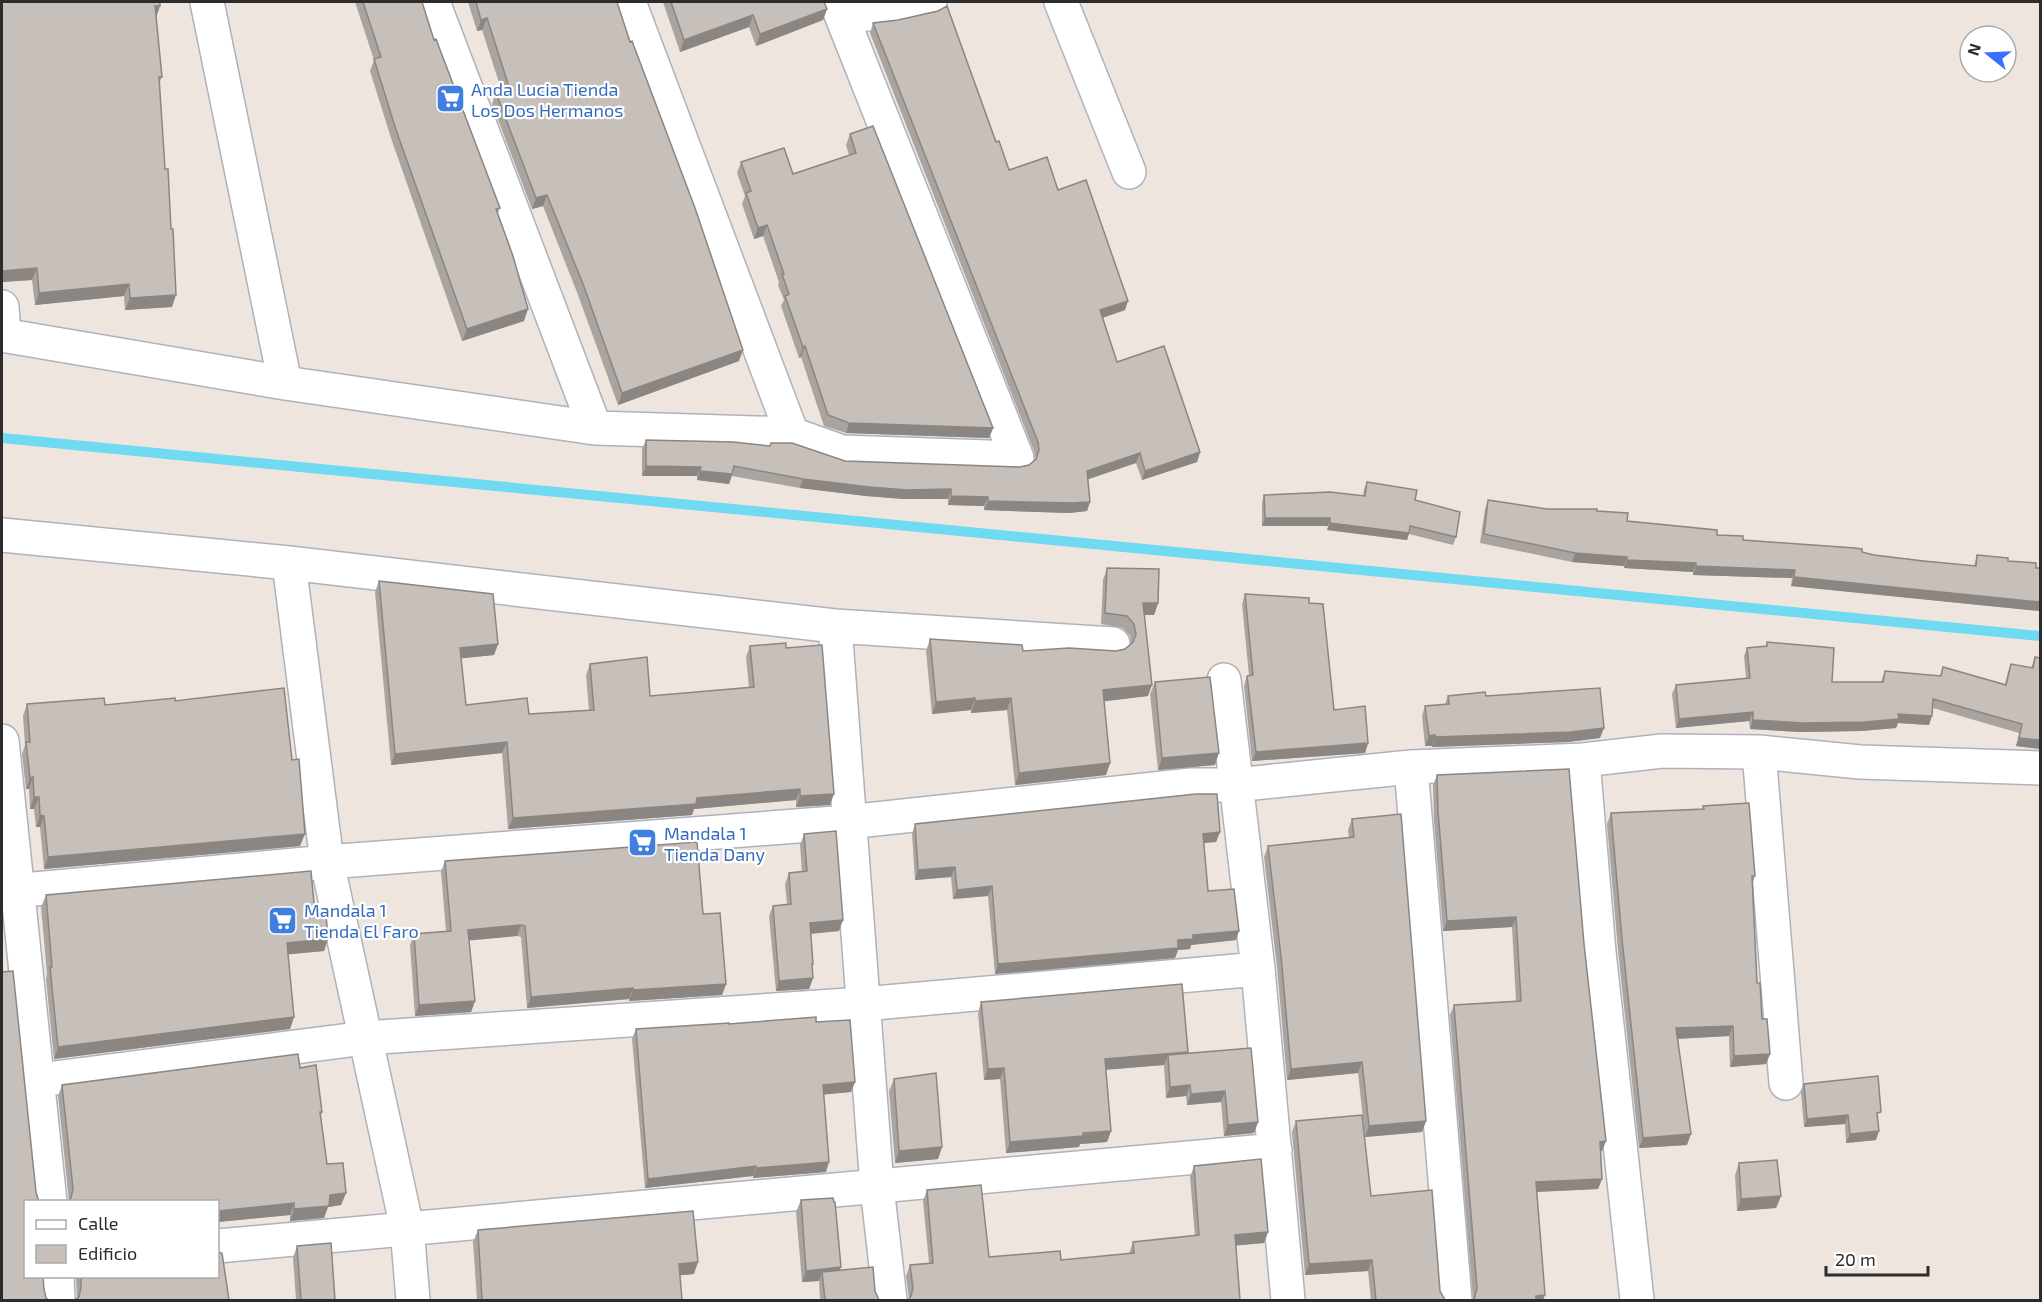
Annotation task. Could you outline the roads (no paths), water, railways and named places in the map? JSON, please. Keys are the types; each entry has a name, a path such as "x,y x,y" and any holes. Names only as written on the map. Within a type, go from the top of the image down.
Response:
{"street":[{"path":"207,2 285,383"},
{"path":"433,2 595,428"},
{"path":"629,2 792,434"},
{"path":"2,326 285,383 595,428 792,434 842,452 1017,458 839,9 891,12 930,2"},
{"path":"1061,2 1129,172"},
{"path":"2,535 289,563 835,626 1113,644"},
{"path":"289,563 327,862 407,1228 413,1300"},
{"path":"835,626 877,1187 890,1300"},
{"path":"1224,680 1258,969 1288,1300"},
{"path":"2,741 10,891 39,1080 50,1200"},
{"path":"10,891 327,862 848,822 1191,785 1235,785 1411,767 1583,760 1662,751 1759,752 1860,762 2040,768"},
{"path":"1759,752 1786,1083"},
{"path":"1583,760 1599,952 1637,1300"},
{"path":"1411,767 1455,1300"},
{"path":"39,1080 365,1038 863,1004 1258,969"},
{"path":"219,1245 1275,1150"},
{"path":"57,1278 58,1300"}],"waterway":[{"path":"2,438 2040,636"}],"place":[{"name":"Anda Lucia Tienda Los Dos Hermanos","path":"450,99"},
{"name":"Mandala 1 Tienda Dany","path":"643,843"},
{"name":"Mandala 1 Tienda El Faro","path":"283,920"}]}
